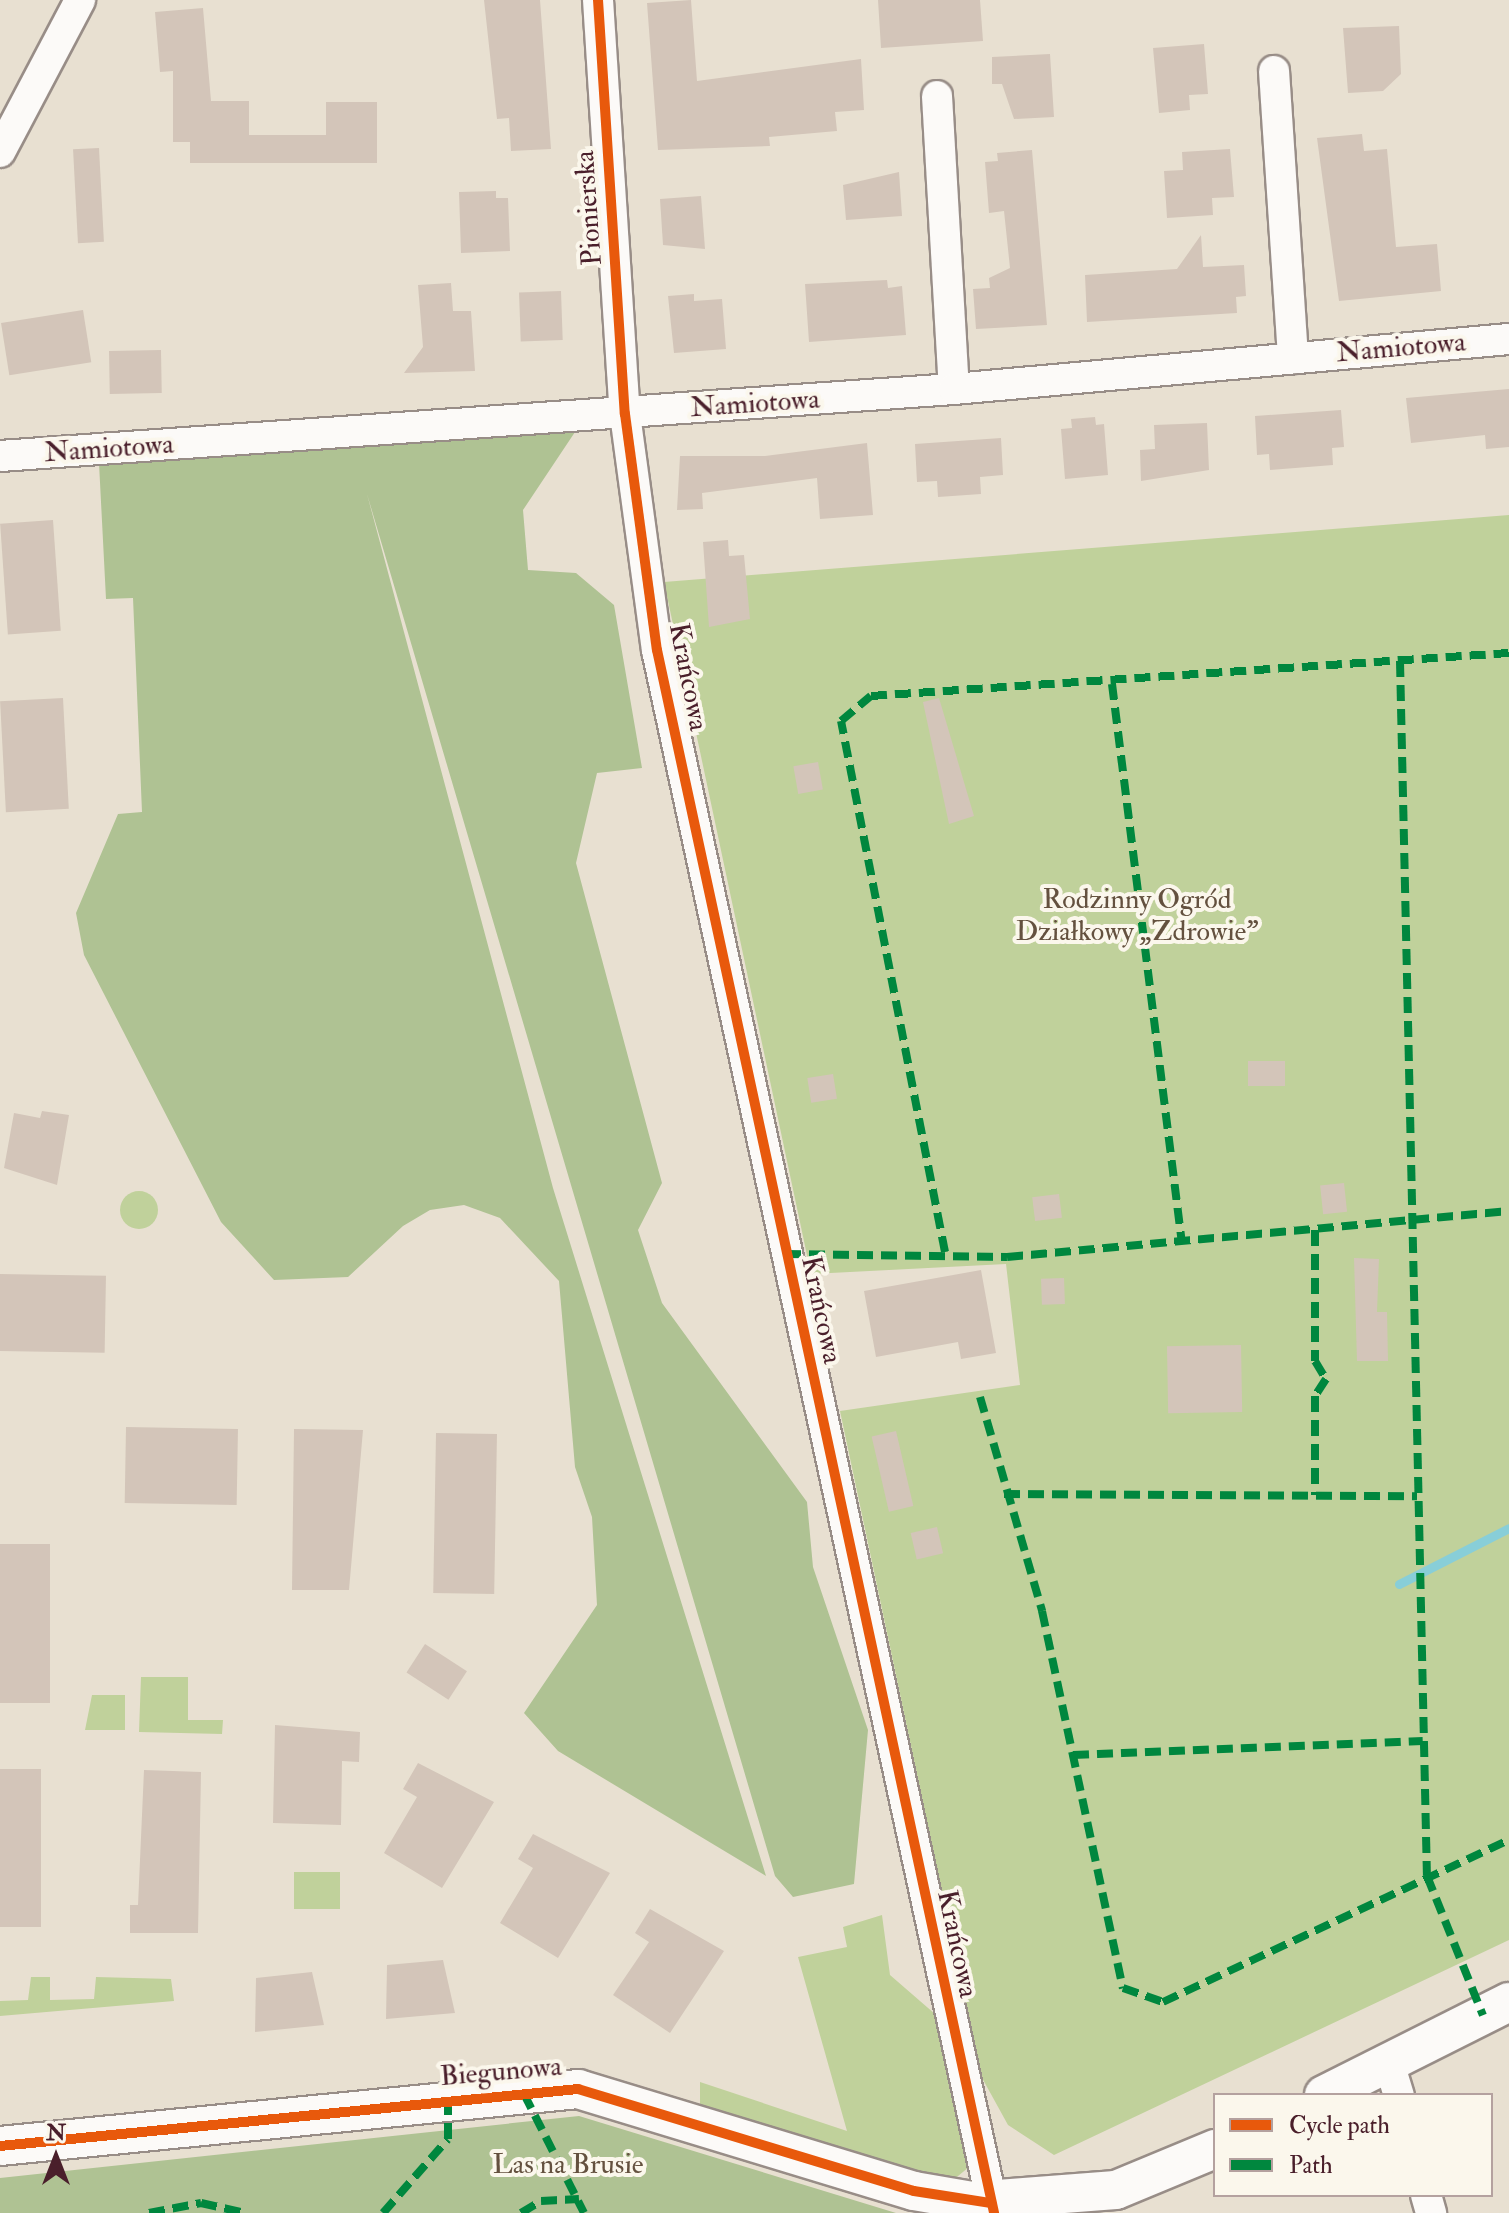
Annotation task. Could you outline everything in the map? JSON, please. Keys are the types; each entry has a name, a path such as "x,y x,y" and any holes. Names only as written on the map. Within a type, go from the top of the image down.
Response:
{"street":[{"path":"0,152 80,0"},
{"name":"Pionierska","path":"598,0 625,414"},
{"path":"1274,71 1293,358"},
{"path":"937,96 954,389"},
{"name":"Namiotowa","path":"0,456 954,389 1509,339"},
{"name":"Krańcowa","path":"625,414 657,650 993,2208"},
{"path":"1333,2093 1394,2079 1509,2002"},
{"name":"Biegunowa","path":"0,2146 578,2089 914,2191 993,2208 1116,2190 1213,2150"}],"green space":[{"path":"577,429 523,510 528,570 576,573 614,605 642,768 597,773 576,863 662,1183 638,1230 662,1303 807,1502 813,1567 868,1730 854,1884 793,1897 775,1876 367,494 553,1188 766,1876 558,1751 524,1713 597,1605 592,1517 575,1467 559,1281 500,1218 464,1205 430,1210 403,1226 348,1277 274,1280 221,1222 84,955 76,913 118,814 142,812 133,598 106,599 99,463"},
{"name":"Rodzinny Ogród Działkowy „Zdrowie”","path":"1509,515 1509,1940 1054,2155 1008,2125 981,2076 840,1411 1020,1385 1006,1264 811,1274 664,582"},
{"path":"139,1191 153,1196 158,1210 153,1224 139,1229 125,1224 120,1210 125,1196"},
{"path":"141,1677 188,1677 188,1720 223,1720 222,1734 139,1732"},
{"path":"92,1695 125,1695 125,1730 85,1730"},
{"path":"294,1872 340,1872 340,1909 294,1909"},
{"path":"882,1915 890,1975 935,2014 969,2167 952,2181 700,2106 700,2082 847,2131 798,1957 847,1947 843,1927"},
{"path":"31,1977 50,1977 50,2000 94,1999 96,1977 171,1979 174,2001 0,2016 0,2001 28,2000"},
{"name":"Las na Brusie","path":"579,2116 896,2213 0,2213 0,2178"}],"building":[{"path":"484,0 540,0 551,149 511,151 509,118 497,119"},
{"path":"691,0 697,81 861,59 864,110 835,112 837,131 769,137 770,146 658,150 647,3"},
{"path":"878,0 980,0 983,41 881,48"},
{"path":"203,8 211,101 249,101 249,135 326,135 326,102 377,102 377,163 190,163 190,142 173,142 173,71 160,72 155,12"},
{"path":"1399,26 1401,74 1383,91 1348,93 1343,28"},
{"path":"1204,44 1208,94 1189,95 1190,110 1159,113 1153,48"},
{"path":"1050,54 1054,117 1014,119 1002,84 992,84 992,57"},
{"path":"1362,134 1364,151 1387,149 1396,247 1437,244 1441,291 1339,301 1317,138"},
{"path":"99,148 104,242 78,243 73,149"},
{"path":"1230,149 1234,197 1212,198 1213,215 1167,218 1164,171 1183,170 1182,152"},
{"path":"1032,150 1047,325 976,329 973,289 990,288 989,278 1010,268 1004,211 989,213 985,162 998,161 997,153"},
{"path":"899,172 902,216 846,220 843,185"},
{"path":"496,191 496,198 508,198 510,251 461,253 459,192"},
{"path":"701,196 705,249 663,245 660,199"},
{"path":"1201,235 1203,267 1244,265 1246,296 1236,297 1237,313 1087,322 1085,275 1177,269"},
{"path":"887,280 888,288 902,286 906,335 809,342 805,284"},
{"path":"451,283 453,311 471,311 475,371 404,373 423,347 418,285"},
{"path":"561,291 563,340 521,341 519,292"},
{"path":"694,294 694,301 722,299 726,349 674,353 668,296"},
{"path":"83,310 91,362 9,375 1,323"},
{"path":"161,350 162,393 110,394 109,351"},
{"path":"1509,389 1509,447 1486,449 1485,435 1411,443 1406,398"},
{"path":"1341,410 1344,447 1332,448 1333,465 1270,470 1269,454 1257,455 1255,416"},
{"path":"1095,417 1096,425 1104,424 1108,475 1065,479 1061,429 1072,428 1071,419"},
{"path":"1207,423 1209,470 1141,481 1140,450 1155,449 1154,425"},
{"path":"1001,438 1003,475 980,477 981,494 938,497 937,481 917,482 915,444"},
{"path":"867,443 873,515 820,519 817,478 702,493 703,509 677,510 680,456 765,456"},
{"path":"53,520 61,631 8,634 0,524"},
{"path":"728,540 729,556 744,555 750,619 709,627 703,542"},
{"path":"63,698 69,809 6,812 0,701"},
{"path":"939,698 974,816 949,824 923,702"},
{"path":"818,762 823,790 798,794 793,766"},
{"path":"1248,1061 1285,1061 1285,1086 1248,1086"},
{"path":"833,1074 837,1099 811,1103 807,1078"},
{"path":"42,1111 69,1115 57,1185 4,1168 14,1113 40,1118"},
{"path":"1344,1183 1347,1212 1323,1214 1320,1186"},
{"path":"1059,1194 1062,1218 1035,1221 1032,1197"},
{"path":"1354,1258 1379,1259 1377,1312 1387,1312 1388,1361 1357,1361"},
{"path":"981,1270 996,1353 961,1359 958,1342 876,1357 864,1291"},
{"path":"0,1274 106,1276 105,1353 0,1351"},
{"path":"1064,1278 1065,1304 1042,1305 1041,1279"},
{"path":"1241,1345 1242,1412 1168,1413 1167,1346"},
{"path":"126,1427 238,1429 237,1505 125,1503"},
{"path":"294,1429 363,1430 349,1590 292,1590"},
{"path":"896,1431 913,1506 889,1512 872,1437"},
{"path":"436,1433 497,1434 494,1594 433,1593"},
{"path":"937,1527 943,1553 917,1559 911,1533"},
{"path":"0,1544 50,1544 50,1703 0,1703"},
{"path":"425,1644 467,1671 448,1700 406,1673"},
{"path":"275,1725 360,1732 359,1762 342,1761 341,1825 273,1823"},
{"path":"418,1763 494,1802 442,1888 384,1853 417,1797 403,1789"},
{"path":"0,1769 41,1769 41,1927 0,1927"},
{"path":"144,1770 201,1772 198,1933 130,1933 130,1905 138,1905"},
{"path":"533,1834 610,1873 558,1958 500,1923 533,1868 518,1859"},
{"path":"650,1909 724,1951 670,2033 613,1995 649,1942 635,1933"},
{"path":"443,1960 455,2013 386,2019 387,1965"},
{"path":"312,1972 324,2025 255,2032 256,1978"}],"waterway":[{"path":"1399,1584 1509,1528"}],"marked path":[{"path":"945,1252 841,721 871,696 1509,653"},
{"path":"1400,661 1427,1876 1483,2015"},
{"path":"1112,684 1182,1244"},
{"path":"785,1254 1007,1257 1509,1211"},
{"path":"1315,1230 1315,1361 1326,1379 1315,1396 1315,1495"},
{"path":"980,1397 1042,1611 1123,1988 1163,2002 1509,1840"},
{"path":"1004,1494 1417,1496"},
{"path":"1073,1755 1423,1741"},
{"path":"524,2094 584,2213"},
{"path":"383,2213 448,2139 448,2101"},
{"path":"521,2213 541,2201 579,2199"},
{"path":"149,2213 201,2203 245,2213"}],"cycle path":[{"path":"598,0 625,414 657,650 994,2213"},
{"path":"0,2146 578,2089 914,2191 991,2203"}]}
